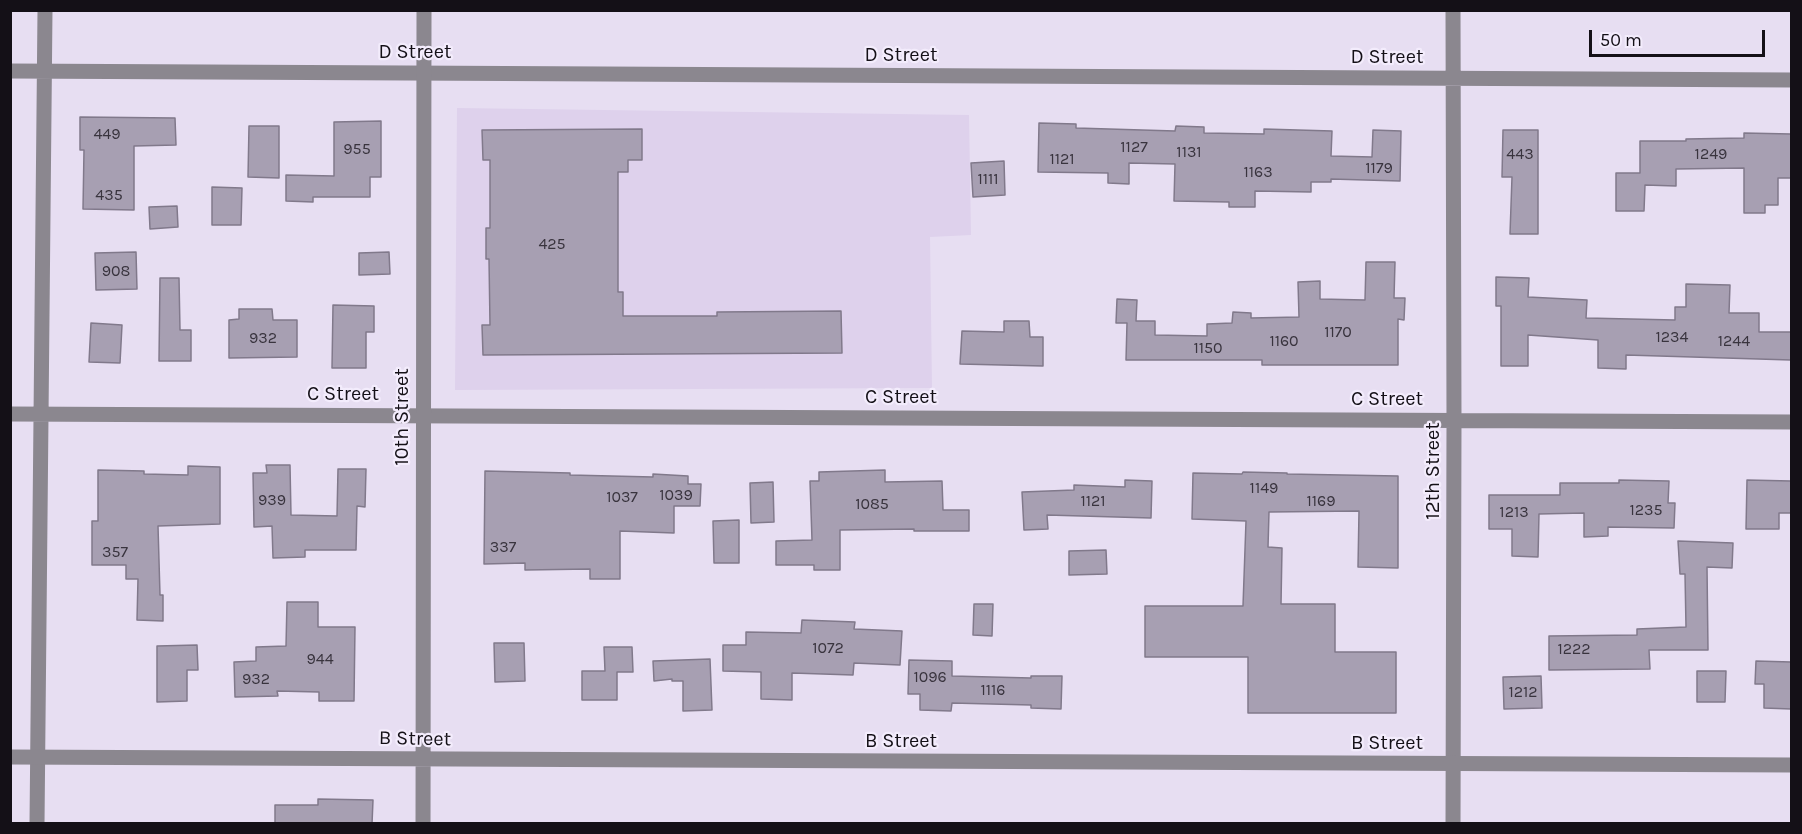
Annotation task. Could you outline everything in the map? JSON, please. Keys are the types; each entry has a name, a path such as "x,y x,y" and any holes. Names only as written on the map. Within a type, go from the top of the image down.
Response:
{"street":[{"path":"37,824 45,10"},
{"name":"10th Street","path":"423,824 424,10"},
{"name":"12th Street","path":"1453,10 1453,824"},
{"name":"D Street","path":"10,71 1791,80"},
{"name":"C Street","path":"10,414 1791,422"},
{"name":"B Street","path":"10,757 1791,765"}],"shaded area":[{"path":"457,108 969,115 971,235 930,237 932,388 455,390"}],"building":[{"path":"80,117 175,118 176,145 134,146 134,210 83,209 84,150 80,150"},
{"path":"381,121 381,177 370,177 370,197 313,197 313,202 286,201 286,175 334,176 334,122"},
{"path":"1039,123 1076,124 1076,128 1175,131 1176,126 1204,127 1204,133 1264,134 1264,129 1332,131 1331,156 1372,157 1373,130 1401,131 1400,181 1331,179 1331,182 1311,182 1311,192 1255,191 1255,207 1229,207 1229,202 1174,201 1175,164 1129,163 1129,184 1108,183 1108,173 1038,172"},
{"path":"249,126 279,126 279,178 248,177"},
{"path":"642,129 642,160 628,160 628,172 618,172 618,292 623,292 623,316 717,316 717,312 841,311 842,353 483,355 482,325 490,325 486,228 490,228 490,160 483,160 482,130"},
{"path":"1503,130 1538,130 1538,234 1510,234 1512,177 1502,177"},
{"path":"1744,133 1791,134 1791,178 1778,178 1778,205 1765,205 1765,213 1744,213 1744,168 1676,169 1676,186 1645,185 1644,211 1616,211 1616,173 1640,173 1640,141 1744,138"},
{"path":"1004,161 1005,195 973,197 971,163"},
{"path":"212,187 242,188 241,225 212,225"},
{"path":"177,206 178,227 150,229 149,207"},
{"path":"136,252 137,289 96,290 95,253"},
{"path":"389,252 390,274 359,275 359,253"},
{"path":"1366,262 1395,262 1394,298 1405,298 1404,320 1398,319 1398,365 1262,365 1262,360 1126,360 1127,323 1116,323 1117,299 1137,300 1136,321 1155,321 1155,335 1207,336 1207,324 1232,323 1233,312 1251,313 1251,318 1299,317 1298,282 1320,281 1320,299 1365,300"},
{"path":"1496,277 1529,278 1528,297 1587,300 1586,318 1675,320 1675,307 1686,307 1686,284 1730,285 1729,313 1759,313 1759,332 1791,332 1791,360 1626,355 1626,369 1598,368 1598,340 1528,335 1528,366 1501,366 1501,306 1496,306"},
{"path":"160,278 179,278 180,330 191,330 191,361 159,361"},
{"path":"333,305 374,306 374,332 366,332 366,368 332,368"},
{"path":"239,309 272,309 273,320 297,320 297,357 229,358 229,320 239,319"},
{"path":"1004,321 1029,321 1030,337 1043,337 1043,366 960,364 962,331 1004,332"},
{"path":"91,323 122,325 120,363 89,362"},
{"path":"266,465 290,465 291,515 337,516 338,469 366,469 365,507 357,506 356,550 305,550 305,557 273,558 272,526 254,527 253,473 267,473"},
{"path":"188,466 220,467 220,524 158,526 163,621 137,620 138,579 126,579 126,565 92,565 92,521 98,521 98,470 188,475"},
{"path":"885,470 885,482 942,481 943,510 969,510 969,531 840,530 840,570 814,570 814,565 776,565 776,541 812,540 810,481 819,481 819,472"},
{"path":"485,471 570,473 570,475 688,476 688,484 701,484 700,506 674,506 674,533 620,531 620,579 590,579 590,569 525,570 525,563 484,564"},
{"path":"1243,472 1398,476 1398,568 1358,567 1359,511 1269,512 1268,547 1282,548 1281,604 1335,604 1335,652 1396,652 1396,713 1248,713 1248,657 1145,657 1145,606 1243,606 1246,521 1192,519 1193,473 1242,474"},
{"path":"1125,480 1152,481 1151,518 1047,515 1048,529 1024,530 1022,492 1074,490 1074,485 1125,487"},
{"path":"1619,480 1669,481 1668,503 1675,503 1674,528 1608,527 1608,536 1584,537 1584,513 1539,514 1538,557 1512,556 1512,529 1489,529 1489,495 1560,495 1560,483 1619,483"},
{"path":"1747,480 1791,481 1791,513 1779,513 1779,529 1746,529"},
{"path":"773,482 774,522 751,523 750,483"},
{"path":"739,520 739,563 714,563 713,521"},
{"path":"1678,541 1733,543 1732,568 1707,567 1708,650 1649,650 1650,669 1549,670 1549,636 1637,635 1637,629 1686,627 1685,574 1680,574"},
{"path":"1106,550 1107,574 1069,575 1069,551"},
{"path":"287,602 318,602 318,627 355,627 354,701 319,701 319,692 277,691 278,696 235,697 234,662 256,661 256,647 286,646"},
{"path":"974,604 993,604 992,636 973,635"},
{"path":"802,620 855,622 854,629 902,631 900,665 854,663 853,675 792,673 792,700 761,699 761,672 723,671 723,645 746,645 746,632 801,633"},
{"path":"494,643 524,643 525,681 495,682"},
{"path":"197,645 198,670 187,670 187,701 157,702 157,646"},
{"path":"604,647 632,647 633,672 617,672 617,700 582,700 582,671 605,671"},
{"path":"710,659 712,710 683,711 683,681 672,681 672,679 654,681 653,661"},
{"path":"909,660 952,661 952,676 1031,678 1031,676 1062,676 1061,709 1031,708 1031,705 952,703 951,711 920,710 920,694 908,694"},
{"path":"1756,661 1791,662 1791,709 1764,708 1764,684 1755,684"},
{"path":"1697,671 1726,671 1725,702 1697,702"},
{"path":"1541,676 1542,708 1504,709 1503,677"},
{"path":"318,799 373,800 372,824 275,824 275,805 318,805"}]}
